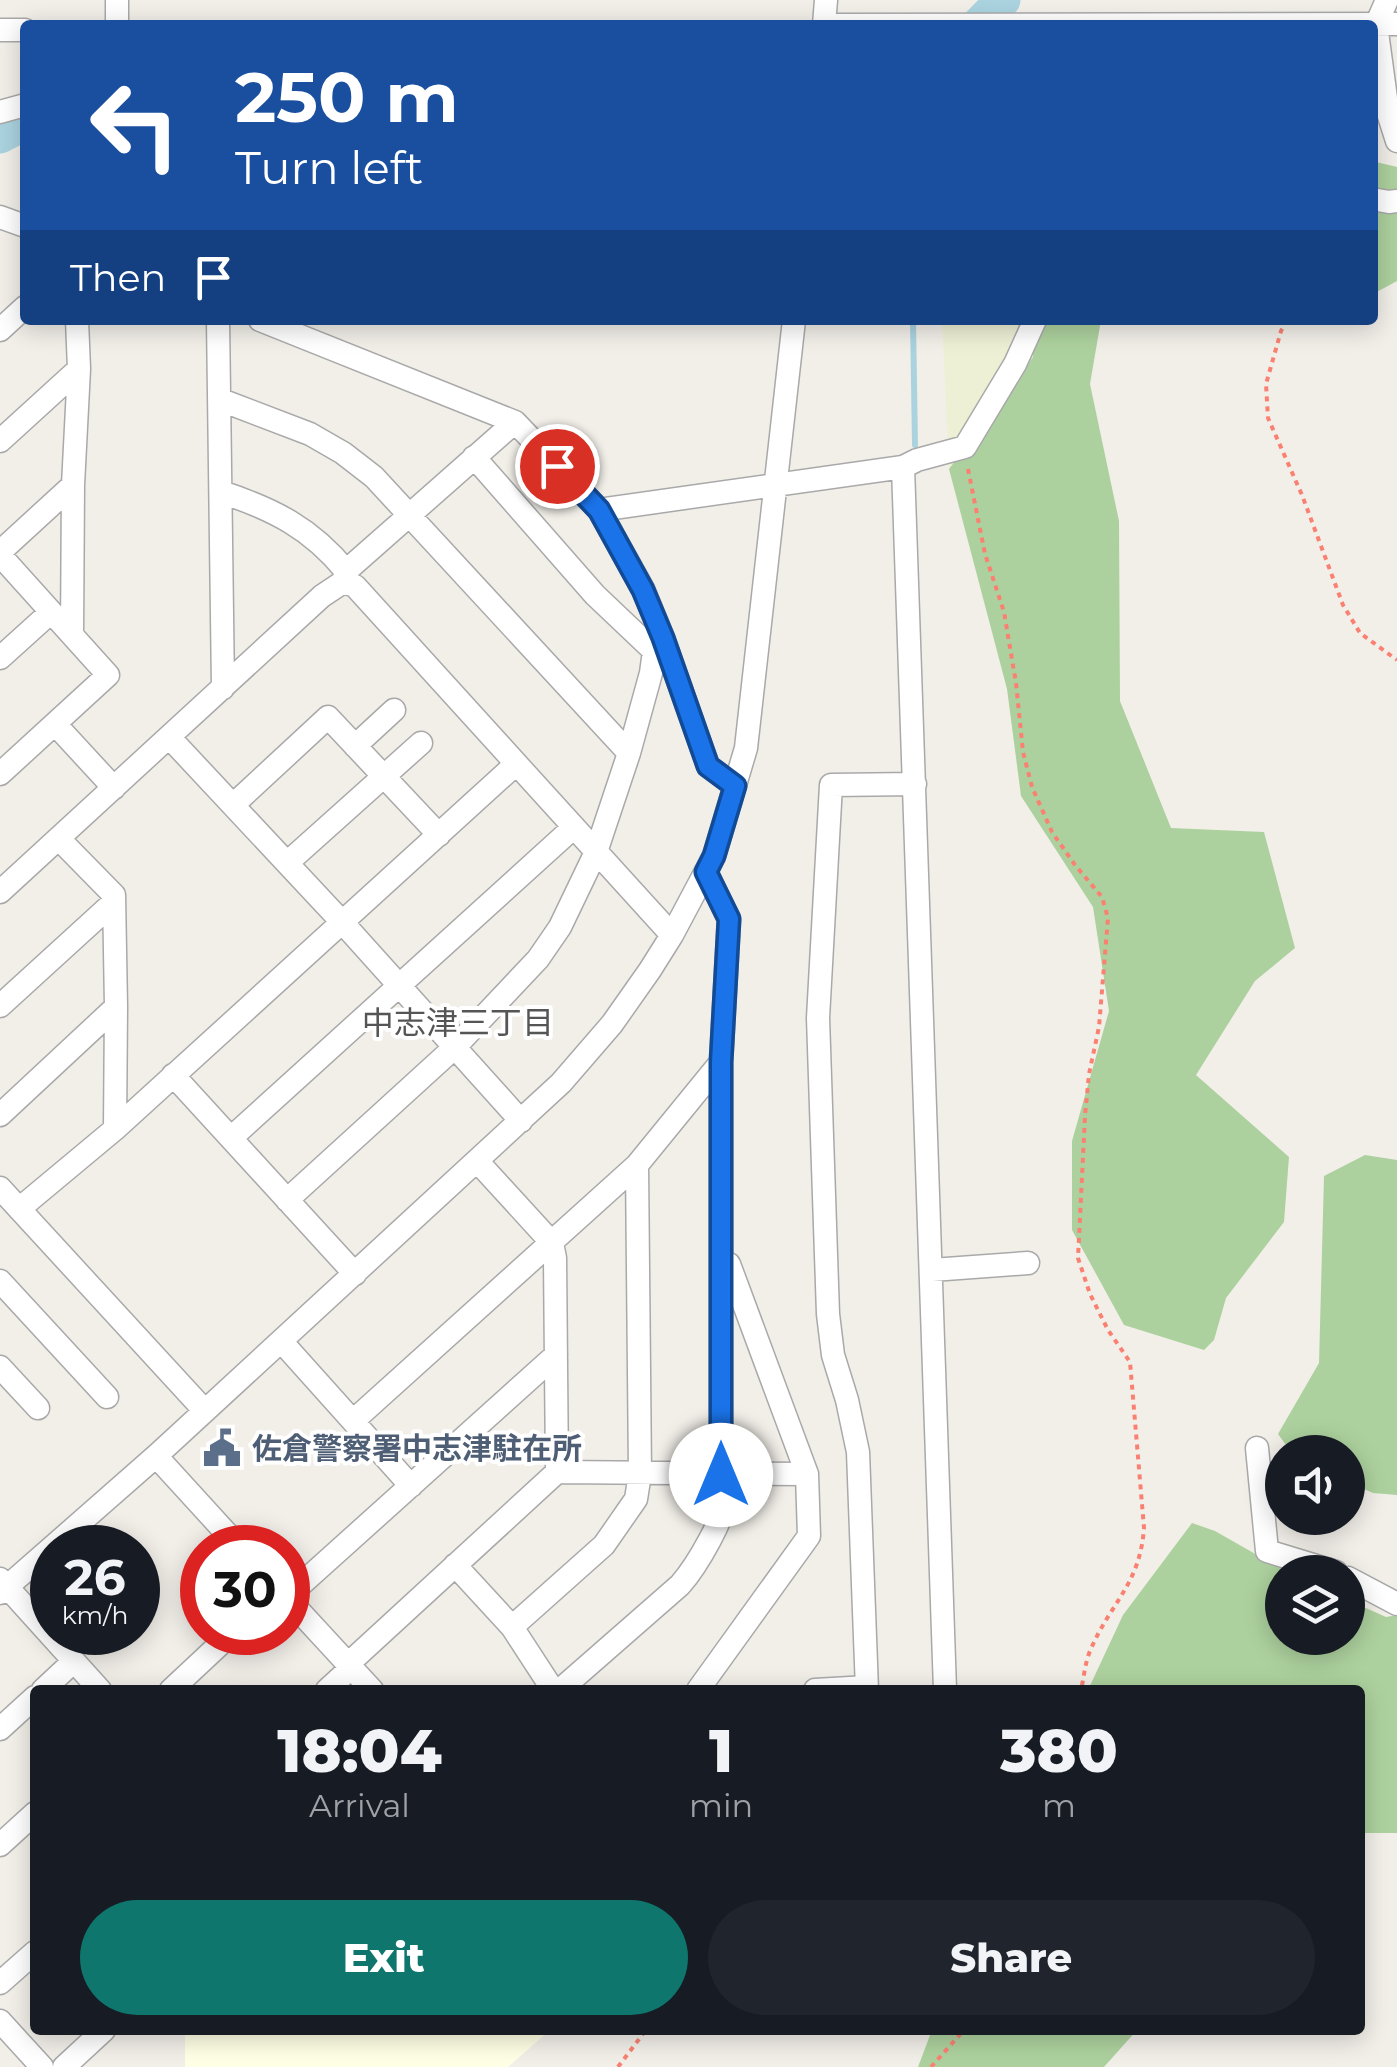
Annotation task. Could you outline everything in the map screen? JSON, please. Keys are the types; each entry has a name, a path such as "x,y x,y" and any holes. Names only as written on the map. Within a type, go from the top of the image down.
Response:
{"street":[{"path":"1387,0 1388,113 1397,142"},
{"path":"0,330 20,312"},
{"path":"72,636 77,325"},
{"path":"218,325 223,688"},
{"path":"272,325 515,422 599,510 643,590 658,644 708,766 735,786"},
{"path":"96,1685 2,1586 156,1456 561,1083 612,1024 672,935 706,872 746,748 793,325"},
{"path":"599,510 903,467 965,447 1015,364 1033,325"},
{"path":"0,441 79,369"},
{"path":"221,400 310,434 374,477 629,752"},
{"path":"0,892 515,422"},
{"path":"474,457 595,595 658,644"},
{"path":"903,467 944,1685"},
{"path":"0,774 108,676 0,553 72,484"},
{"path":"221,492 294,523 313,537 672,935"},
{"path":"0,658 51,612"},
{"path":"287,1200 455,1048 538,960 560,926 596,852 629,752 658,644"},
{"path":"355,746 394,710"},
{"path":"232,805 328,718 439,835"},
{"path":"55,724 114,788"},
{"path":"169,737 522,1121"},
{"path":"288,863 420,744"},
{"path":"18,1209 115,1129 516,764"},
{"path":"867,1685 858,1452 833,1355 828,1314 818,1018 830,786 914,784"},
{"path":"231,1138 574,827"},
{"path":"59,839 114,895 115,1129"},
{"path":"562,1685 690,1574 709,1542 727,1491 721,1475 721,1062 729,919 706,872"},
{"path":"0,1006 114,902"},
{"path":"0,1115 116,1007"},
{"path":"352,1421 637,1166 721,1062"},
{"path":"173,1075 355,1274"},
{"path":"478,1162 552,1243 556,1258 557,1472"},
{"path":"512,1627 604,1545 636,1499 640,1474 637,1166"},
{"path":"0,1188 205,1411"},
{"path":"702,1685 810,1536 807,1474 723,1248"},
{"path":"932,1270 1028,1263"},
{"path":"0,1281 106,1397"},
{"path":"281,1341 411,1486"},
{"path":"310,1578 556,1355"},
{"path":"0,1367 38,1408"},
{"path":"1258,1448 1267,1551 1280,1555"},
{"path":"156,1456 219,1525"},
{"path":"332,1685 557,1472 807,1474"},
{"path":"455,1565 512,1627 553,1685"},
{"path":"1365,1587 1397,1604"},
{"path":"310,1622 367,1685"},
{"path":"176,1685 209,1655"},
{"path":"48,1685 74,1661"},
{"path":"0,1730 30,1702"},
{"path":"0,1845 30,1818"},
{"path":"0,1983 30,1956"},
{"path":"0,2021 42,2067"},
{"path":"64,2067 99,2035"}],"path":[{"path":"1285,325 1266,384 1268,418 1343,605 1360,633 1397,660"},
{"path":"965,447 985,554 1004,612 1032,787 1052,832 1102,897 1108,918 1085,1116 1078,1258 1090,1294 1130,1362 1144,1528 1135,1574 1089,1652 1082,1685"},
{"path":"618,2067 642,2035"},
{"path":"931,2067 960,2035"}],"shaded area":[{"path":"942,325 1032,325 1033,356 949,469"},
{"path":"185,2035 544,2035 508,2067 185,2067"}],"green space":[{"path":"1378,162 1397,167 1397,281 1378,291"},
{"path":"1032,325 1100,325 1090,384 1119,521 1120,701 1171,828 1264,832 1295,948 1255,981 1196,1075 1289,1157 1284,1222 1226,1298 1214,1340 1204,1350 1124,1325 1072,1230 1072,1141 1109,1011 1093,907 1021,796 1007,689 949,469 1033,357"},
{"path":"1365,1155 1397,1160 1397,1495 1365,1489 1365,1435 1278,1434 1319,1363 1324,1176"},
{"path":"1192,1523 1215,1531 1265,1559 1265,1655 1365,1655 1365,1608 1386,1617 1397,1615 1397,1833 1365,1833 1365,1685 1090,1685 1123,1615"},
{"path":"930,2035 1133,2035 1104,2067 918,2067"}],"waterway":[{"path":"983,20 1003,0"},
{"path":"0,136 20,126"},
{"path":"913,325 915,445"}],"place":[{"name":"佐倉警察署中志津駐在所","path":"222,1448"}],"district":[{"name":"中志津三丁目","path":"458,1022"}],"route":[{"path":"557,466 599,510 643,590 708,766 735,786 706,872 729,919 721,1062 721,1475"}]}
